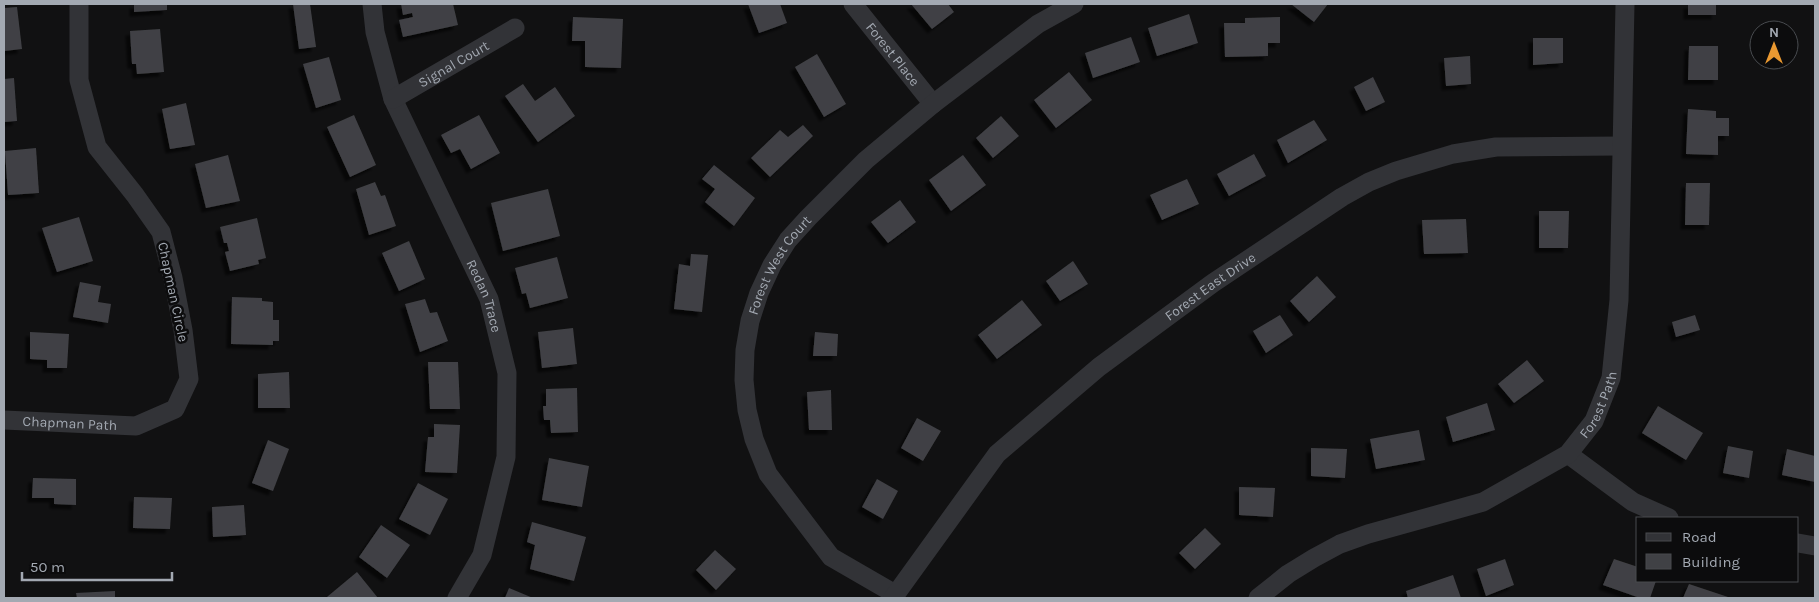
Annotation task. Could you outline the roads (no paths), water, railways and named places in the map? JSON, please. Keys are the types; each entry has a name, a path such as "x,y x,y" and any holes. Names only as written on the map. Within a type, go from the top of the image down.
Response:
{"street":[{"name":"Chapman Circle","path":"79,4 79,80 96,147 135,195 161,232 173,278 183,330 189,379 175,409 136,426"},
{"name":"Redan Trace","path":"372,4 374,32 393,99 489,299 507,373 506,457 482,555 457,598"},
{"name":"Forest Place","path":"853,4 934,104"},
{"name":"Forest West Court","path":"894,596 831,557 768,474 754,439 747,410 744,380 745,350 750,321 759,292 772,265 788,240 866,160 934,104 1038,24 1074,4"},
{"name":"Forest Path","path":"1258,598 1288,574 1340,544 1368,534 1483,502 1568,454 1594,421 1611,378 1619,300 1625,4"},
{"name":"Signal Court","path":"393,99 515,28"},
{"name":"Forest East Drive","path":"894,596 997,454 1099,367 1213,283 1342,197 1396,170 1454,154 1496,147 1621,146"},
{"name":"Chapman Path","path":"4,420 136,426"},
{"path":"1568,454 1633,502 1667,517"},
{"path":"1799,543 1815,546"}]}
